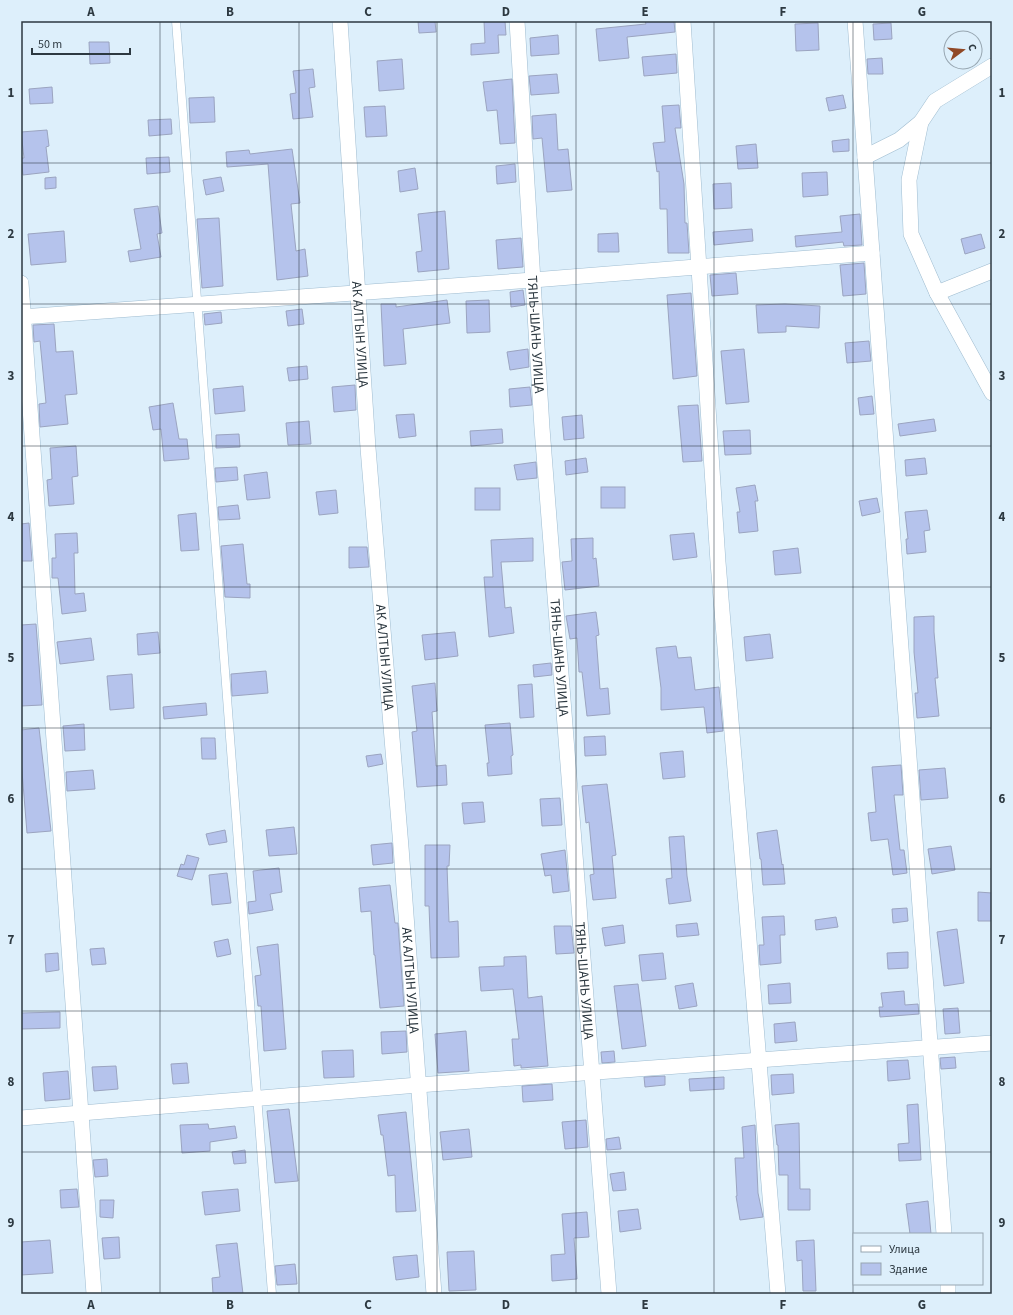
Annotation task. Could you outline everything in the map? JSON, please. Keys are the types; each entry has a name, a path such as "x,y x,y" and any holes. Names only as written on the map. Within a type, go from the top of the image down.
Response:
{"street":[{"name":"АК АЛТЫН УЛИЦА","path":"340,21 367,440 401,847 434,1294"},
{"name":"ТЯНЬ-ШАНЬ УЛИЦА","path":"517,21 542,428 609,1294"},
{"path":"683,21 719,570 778,1294"},
{"path":"855,21 944,1233"},
{"path":"865,157 899,140 921,122 935,101 992,66"},
{"path":"921,122 909,180 911,234 936,294 992,393"},
{"path":"22,317 533,280 872,253"},
{"path":"936,294 992,271"},
{"path":"21,283 22,317 94,1294"},
{"path":"21,1118 418,1085 992,1043"}],"lane":[{"path":"176,21 196,304 272,1294"}],"building":[{"path":"418,21 435,21 436,32 419,33"},
{"path":"484,21 505,21 506,35 498,35 499,53 471,55 471,44 485,43"},
{"path":"645,21 674,21 675,32 627,37 629,58 599,61 596,29 646,24"},
{"path":"818,23 819,50 796,51 795,24"},
{"path":"891,23 892,39 874,40 873,24"},
{"path":"558,35 559,54 531,56 530,38"},
{"path":"89,42 109,42 110,63 90,64"},
{"path":"676,54 677,73 644,76 642,57"},
{"path":"882,58 883,74 868,74 867,59"},
{"path":"402,59 404,89 379,91 377,61"},
{"path":"313,69 315,87 309,88 313,117 293,119 290,94 296,93 293,71"},
{"path":"557,74 559,93 531,95 529,76"},
{"path":"512,79 515,143 500,144 497,110 487,111 483,82"},
{"path":"52,87 53,103 30,104 29,89"},
{"path":"843,95 846,108 829,111 826,98"},
{"path":"214,97 215,122 190,123 189,98"},
{"path":"679,105 681,128 675,128 684,184 685,223 687,223 689,253 668,253 667,209 660,209 659,171 657,172 653,143 665,142 662,106"},
{"path":"385,106 387,136 366,137 364,107"},
{"path":"556,114 558,150 568,149 572,190 547,192 542,138 533,139 532,116"},
{"path":"171,119 172,134 149,136 148,120"},
{"path":"47,130 49,146 46,147 49,172 23,175 21,158 24,158 21,132"},
{"path":"849,139 849,151 833,152 832,141"},
{"path":"756,144 758,168 738,169 736,146"},
{"path":"292,149 300,203 291,204 296,251 305,249 308,276 277,280 268,164 227,167 226,152 249,150 250,154"},
{"path":"169,157 170,172 147,174 146,158"},
{"path":"515,164 516,182 497,184 496,166"},
{"path":"415,168 418,189 400,192 398,171"},
{"path":"827,172 828,195 803,197 802,173"},
{"path":"56,177 56,188 45,189 45,178"},
{"path":"221,177 224,191 206,195 203,180"},
{"path":"731,183 732,208 714,209 713,184"},
{"path":"158,206 162,233 157,234 161,257 130,262 128,251 141,249 134,209"},
{"path":"445,211 449,269 418,272 416,252 422,251 418,214"},
{"path":"860,214 862,245 844,246 843,242 796,247 795,236 842,232 840,216"},
{"path":"219,218 223,286 202,288 197,219"},
{"path":"752,229 753,241 714,245 713,232"},
{"path":"64,231 66,262 31,265 28,234"},
{"path":"618,233 619,252 598,252 598,234"},
{"path":"981,234 985,248 965,254 961,239"},
{"path":"521,238 523,267 498,269 496,240"},
{"path":"864,263 866,294 843,296 840,265"},
{"path":"736,273 738,294 712,296 710,275"},
{"path":"523,290 525,305 511,307 510,292"},
{"path":"691,293 697,376 673,379 667,295"},
{"path":"447,300 450,323 403,329 406,364 384,366 381,304 396,304 396,307"},
{"path":"489,300 490,332 467,333 466,301"},
{"path":"785,304 820,306 819,328 786,326 786,332 758,333 756,305"},
{"path":"302,309 304,324 288,326 286,311"},
{"path":"221,312 222,323 205,325 204,314"},
{"path":"54,324 56,352 73,351 77,394 65,395 68,424 40,427 39,404 46,403 40,341 34,342 33,325"},
{"path":"869,341 871,361 847,363 845,343"},
{"path":"528,349 529,367 510,370 507,352"},
{"path":"744,349 749,402 726,404 721,351"},
{"path":"307,366 308,379 289,381 287,368"},
{"path":"355,385 356,410 334,412 332,387"},
{"path":"243,386 245,411 215,414 213,389"},
{"path":"530,387 532,405 510,407 509,389"},
{"path":"872,396 874,414 860,415 858,398"},
{"path":"173,403 179,439 187,439 189,459 164,461 161,429 153,430 149,407"},
{"path":"698,405 702,461 683,462 678,406"},
{"path":"414,414 416,436 399,438 396,415"},
{"path":"582,415 584,438 564,440 562,417"},
{"path":"934,419 936,431 900,436 898,424"},
{"path":"309,421 311,444 288,445 286,423"},
{"path":"502,429 503,443 471,446 470,431"},
{"path":"750,430 751,454 725,455 723,431"},
{"path":"239,434 240,447 216,448 216,435"},
{"path":"76,446 78,476 72,477 74,504 49,506 47,480 52,479 50,448"},
{"path":"586,458 588,472 566,475 565,461"},
{"path":"925,458 927,474 906,476 905,460"},
{"path":"536,462 537,478 517,480 514,465"},
{"path":"237,467 238,480 216,482 215,468"},
{"path":"267,472 270,498 247,500 244,475"},
{"path":"755,485 758,501 755,501 758,531 739,533 737,512 740,512 736,488"},
{"path":"601,487 625,487 625,508 601,508"},
{"path":"475,488 500,488 500,510 475,510"},
{"path":"336,490 338,513 319,515 316,492"},
{"path":"877,498 880,512 862,516 859,501"},
{"path":"238,505 240,519 219,520 218,507"},
{"path":"927,510 930,530 924,531 926,552 907,554 906,539 908,539 905,512"},
{"path":"196,513 199,550 181,551 178,515"},
{"path":"29,523 32,561 21,561 21,524"},
{"path":"77,533 78,553 74,553 75,594 84,593 86,611 62,614 58,578 52,578 52,558 56,558 55,534"},
{"path":"694,533 697,557 673,560 670,535"},
{"path":"533,538 533,561 501,562 505,608 511,607 514,633 489,637 484,577 493,577 491,540"},
{"path":"593,538 593,559 596,558 599,586 565,590 562,562 572,561 571,539"},
{"path":"243,544 247,584 250,584 250,598 225,597 221,546"},
{"path":"349,547 367,547 369,567 349,568"},
{"path":"798,548 801,573 775,575 773,551"},
{"path":"596,612 599,635 596,636 600,689 608,688 610,714 587,716 582,672 579,672 577,638 570,639 566,616"},
{"path":"934,616 938,678 935,678 939,716 917,718 915,693 918,693 914,652 914,617"},
{"path":"36,624 42,705 21,706 21,625"},
{"path":"158,632 160,653 138,655 137,634"},
{"path":"455,632 458,656 425,660 422,635"},
{"path":"770,634 773,658 746,661 744,637"},
{"path":"91,638 94,660 60,664 57,642"},
{"path":"676,646 678,658 691,657 695,690 719,687 723,731 707,733 704,707 661,710 661,688 656,648"},
{"path":"551,663 552,675 534,677 533,665"},
{"path":"266,671 268,693 232,696 231,674"},
{"path":"132,674 134,708 110,710 107,676"},
{"path":"435,683 437,711 432,712 436,766 446,765 447,785 417,787 412,732 417,731 412,686"},
{"path":"532,684 534,717 520,718 518,685"},
{"path":"206,703 207,715 164,719 163,707"},
{"path":"510,723 513,755 511,756 512,774 488,776 487,763 489,763 485,725"},
{"path":"84,724 85,750 65,751 63,726"},
{"path":"39,728 51,831 27,833 21,759 21,730"},
{"path":"605,736 606,755 585,756 584,737"},
{"path":"201,738 215,738 216,759 202,759"},
{"path":"683,751 685,777 663,779 660,753"},
{"path":"381,754 383,764 368,767 366,756"},
{"path":"901,765 903,795 894,795 900,850 904,850 907,873 893,875 888,839 871,841 868,813 876,812 872,767"},
{"path":"945,768 948,798 921,800 919,770"},
{"path":"93,770 95,789 67,791 66,772"},
{"path":"607,784 616,855 612,856 616,898 593,900 590,875 594,874 589,822 586,823 582,786"},
{"path":"560,798 562,825 542,826 540,799"},
{"path":"483,802 485,822 464,824 462,803"},
{"path":"294,827 297,854 269,856 266,830"},
{"path":"225,830 227,842 209,845 206,834"},
{"path":"777,830 785,884 763,885 757,833"},
{"path":"684,836 687,876 691,901 669,904 666,879 672,878 669,837"},
{"path":"392,843 393,863 373,865 371,845"},
{"path":"425,845 450,845 449,866 447,866 449,922 458,921 459,957 431,958 429,906 425,906"},
{"path":"951,846 955,870 932,874 928,849"},
{"path":"565,850 569,891 553,893 551,875 545,876 541,854"},
{"path":"187,855 199,858 192,880 177,876 181,864 184,865"},
{"path":"279,868 282,892 270,894 273,910 249,914 248,902 256,901 253,871"},
{"path":"227,873 231,903 212,905 209,875"},
{"path":"390,885 395,923 398,923 404,1006 380,1008 371,911 361,912 359,888"},
{"path":"978,892 992,893 992,921 978,921"},
{"path":"907,908 908,921 893,923 892,909"},
{"path":"784,916 785,935 780,935 781,963 760,965 759,945 764,945 762,917"},
{"path":"836,917 838,927 816,930 815,920"},
{"path":"697,923 699,935 677,937 676,925"},
{"path":"623,925 625,943 605,946 602,928"},
{"path":"554,926 571,926 574,953 556,954"},
{"path":"957,929 964,983 944,986 937,932"},
{"path":"228,939 231,954 217,957 214,942"},
{"path":"278,944 286,1049 264,1051 261,1006 258,1006 255,976 261,975 257,947"},
{"path":"104,948 106,964 92,965 90,949"},
{"path":"908,952 908,968 888,969 887,953"},
{"path":"58,953 59,970 46,972 45,954"},
{"path":"663,953 666,979 642,981 639,955"},
{"path":"526,956 528,998 542,996 548,1066 521,1068 521,1065 514,1066 512,1039 519,1039 513,989 481,991 479,967 504,966 504,957"},
{"path":"693,983 697,1006 679,1009 675,986"},
{"path":"790,983 791,1003 769,1004 768,985"},
{"path":"638,984 646,1046 622,1049 614,986"},
{"path":"904,991 905,1005 918,1004 919,1014 880,1017 879,1007 883,1007 881,993"},
{"path":"958,1008 960,1033 945,1034 943,1009"},
{"path":"60,1012 60,1028 21,1029 21,1013"},
{"path":"795,1022 797,1041 775,1043 774,1024"},
{"path":"406,1031 407,1052 382,1054 381,1032"},
{"path":"466,1031 469,1071 438,1073 435,1034"},
{"path":"353,1050 354,1077 324,1078 322,1051"},
{"path":"614,1051 615,1062 602,1063 601,1052"},
{"path":"955,1057 956,1068 941,1069 940,1058"},
{"path":"908,1060 910,1079 888,1081 887,1061"},
{"path":"187,1063 189,1083 173,1084 171,1064"},
{"path":"116,1066 118,1089 94,1091 92,1067"},
{"path":"68,1071 70,1099 45,1101 43,1073"},
{"path":"793,1074 794,1093 772,1095 771,1075"},
{"path":"665,1076 665,1085 645,1087 644,1077"},
{"path":"724,1077 724,1089 690,1091 689,1079"},
{"path":"552,1084 553,1100 523,1102 522,1086"},
{"path":"918,1104 921,1160 899,1161 898,1144 909,1143 907,1105"},
{"path":"289,1109 298,1181 275,1183 267,1111"},
{"path":"406,1112 416,1211 396,1212 395,1175 388,1176 383,1135 381,1135 378,1115"},
{"path":"586,1120 588,1147 565,1149 562,1122"},
{"path":"799,1123 800,1189 810,1189 810,1210 788,1210 788,1175 779,1175 778,1145 775,1125"},
{"path":"208,1124 209,1129 235,1126 237,1138 210,1142 210,1151 182,1153 180,1125"},
{"path":"755,1125 758,1193 763,1217 740,1220 736,1196 735,1158 744,1158 742,1127"},
{"path":"469,1129 472,1157 443,1160 440,1132"},
{"path":"619,1137 621,1149 607,1150 606,1139"},
{"path":"245,1150 246,1163 234,1164 232,1152"},
{"path":"107,1159 108,1176 95,1177 93,1160"},
{"path":"624,1172 626,1190 613,1191 610,1174"},
{"path":"77,1189 79,1207 61,1208 60,1190"},
{"path":"238,1189 240,1211 205,1215 202,1192"},
{"path":"100,1200 114,1200 113,1218 100,1217"},
{"path":"928,1201 931,1233 910,1233 906,1204"},
{"path":"638,1209 641,1229 620,1232 618,1211"},
{"path":"587,1212 589,1237 574,1238 577,1279 552,1281 551,1255 565,1254 562,1214"},
{"path":"119,1237 120,1258 104,1259 102,1238"},
{"path":"50,1240 53,1273 21,1275 21,1242"},
{"path":"814,1240 816,1291 803,1291 802,1260 797,1261 796,1241"},
{"path":"237,1243 243,1294 213,1294 212,1278 220,1277 216,1245"},
{"path":"474,1251 476,1290 449,1291 447,1252"},
{"path":"417,1255 419,1277 396,1280 393,1257"},
{"path":"295,1264 297,1284 277,1285 275,1266"}]}
